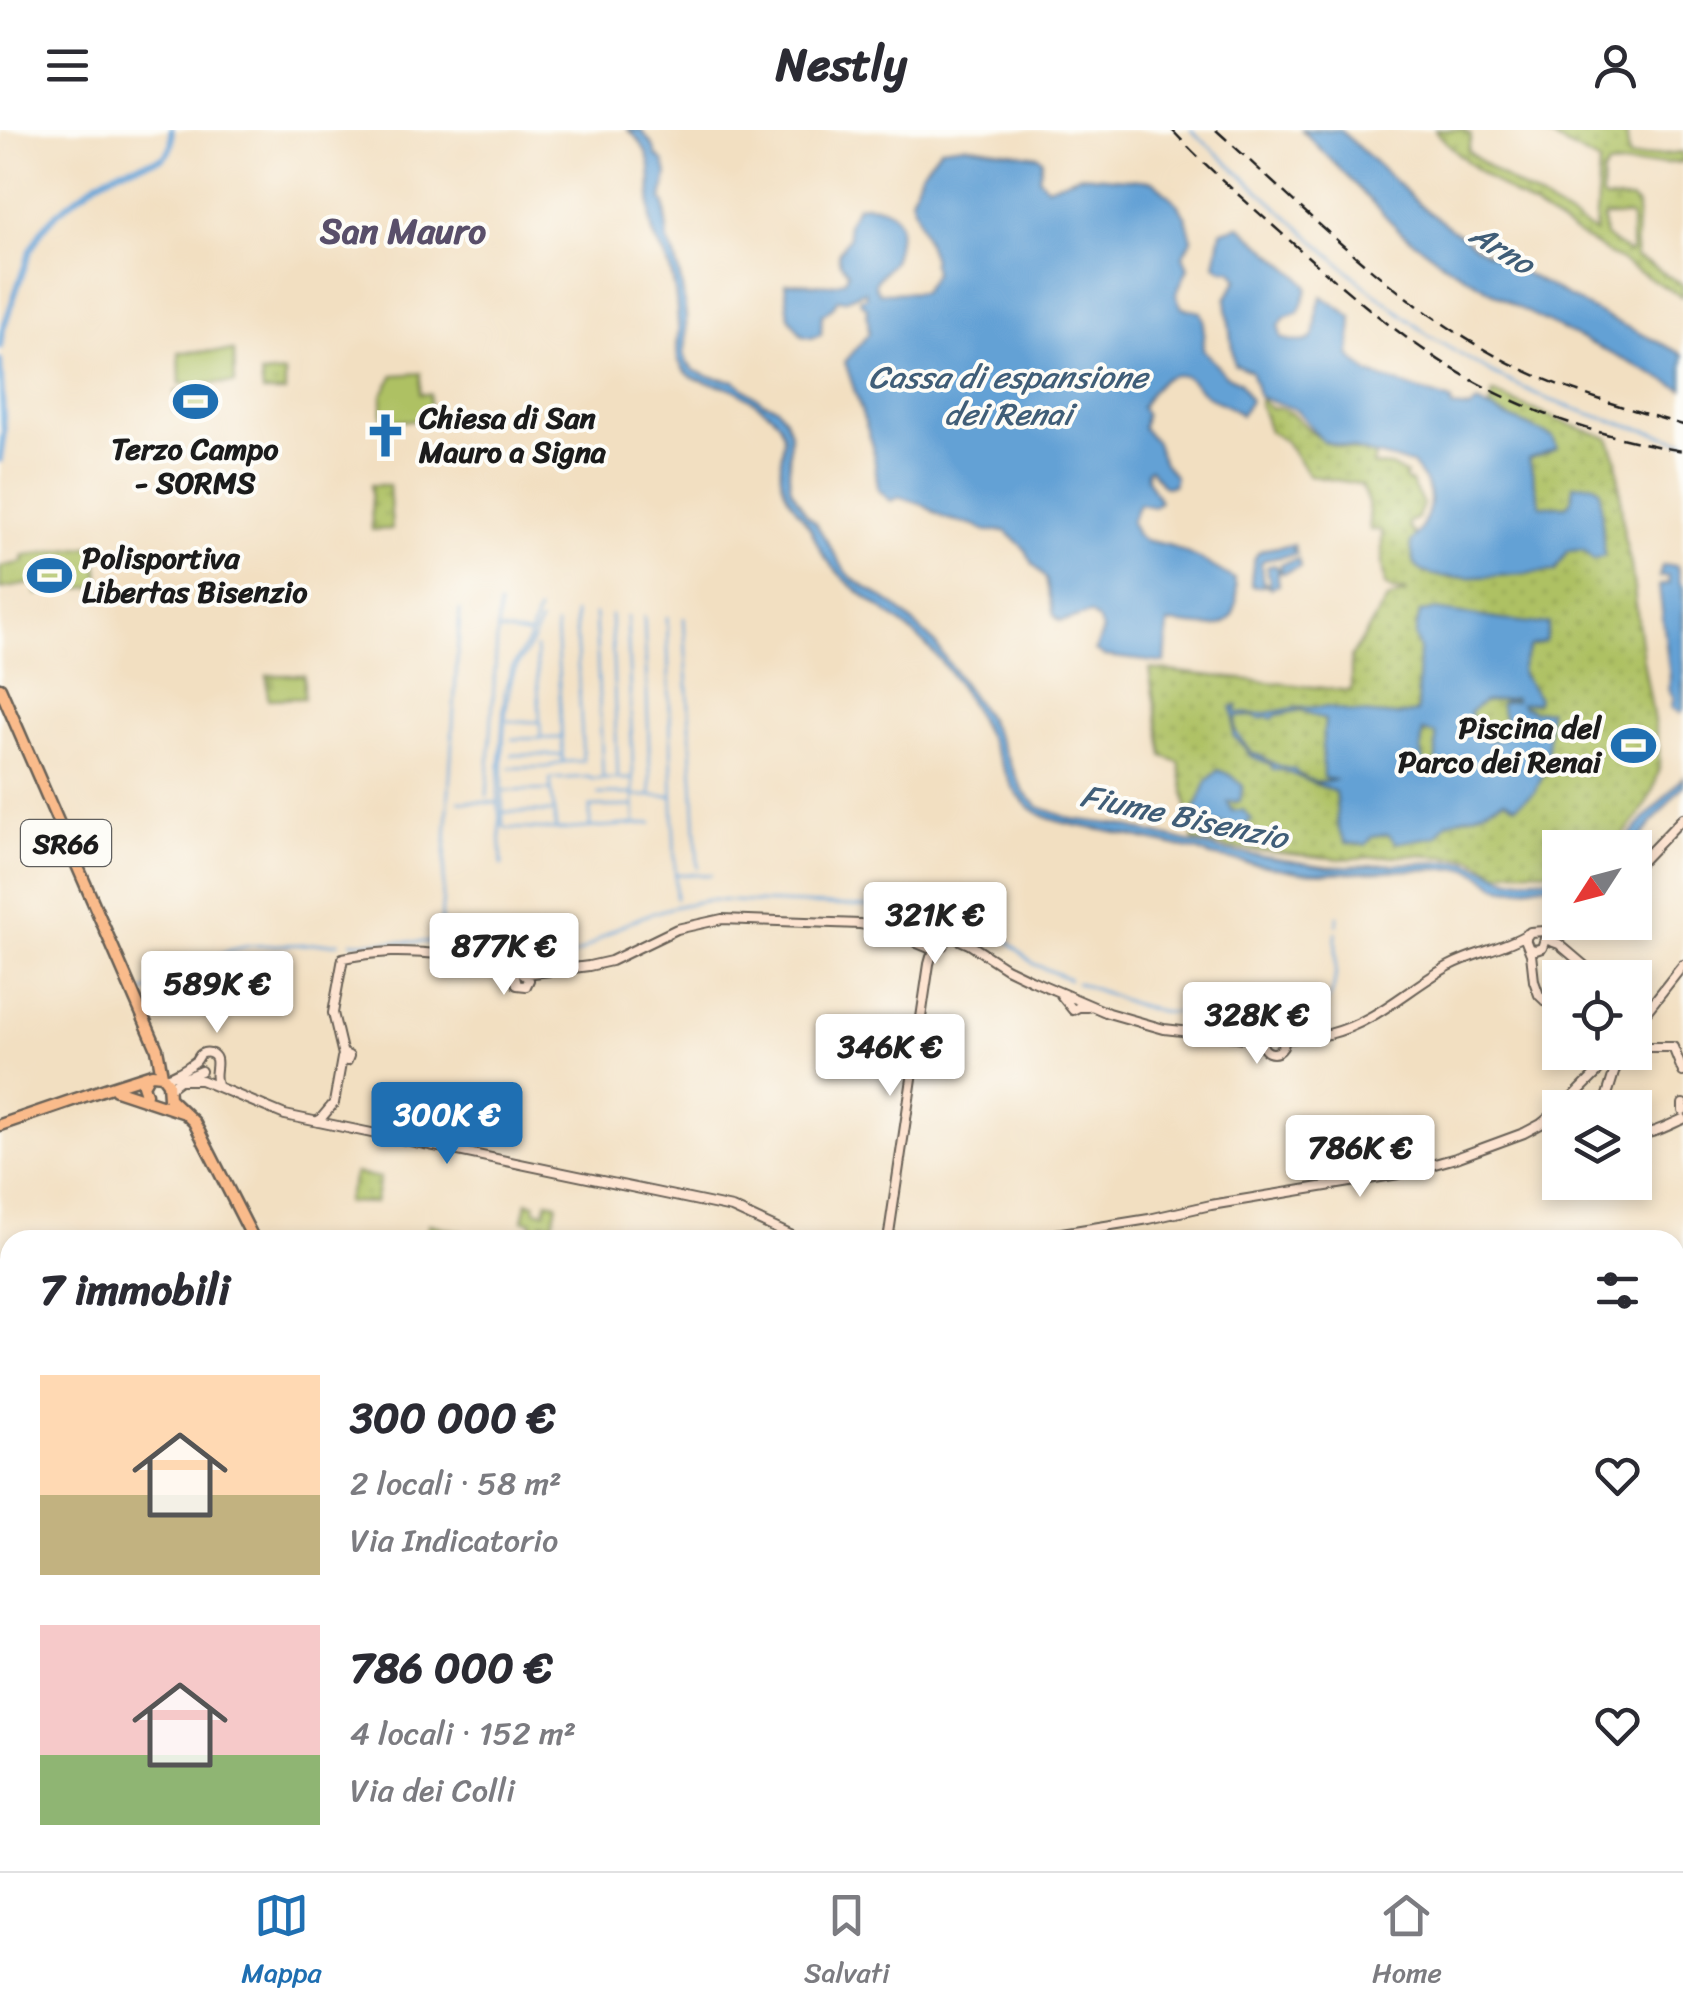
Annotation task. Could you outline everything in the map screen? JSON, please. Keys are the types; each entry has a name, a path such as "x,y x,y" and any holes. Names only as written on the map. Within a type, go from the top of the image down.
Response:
{"main road":[{"name":"SR66","path":"0,688 159,1055 169,1098 192,1118 249,1230"},
{"path":"1652,850 1683,818"},
{"path":"318,1122 333,1105 345,1055 333,1018 343,958 412,952 507,966 523,976 611,961 668,933 716,919 736,918 851,923 942,946 964,946 987,956"},
{"path":"919,940 928,929 942,932 1056,991 1164,1029 1263,1040"},
{"path":"1283,1039 1326,1035 1361,1023 1448,966 1511,944 1533,930 1542,935"},
{"path":"889,1230 929,964 946,939 942,932"},
{"path":"1528,934 1534,981 1542,998"},
{"path":"919,940 929,964"},
{"path":"1511,944 1539,950 1544,946 1543,940"},
{"path":"1551,940 1578,960"},
{"path":"1652,1005 1683,965"},
{"path":"1279,1033 1283,1039 1282,1049 1273,1053 1265,1049 1266,1034 1279,1033"},
{"path":"1652,1047 1674,1048 1683,1072"},
{"path":"180,1076 203,1053 211,1054 216,1060 214,1081 220,1088"},
{"path":"152,1096 144,1084 159,1055 180,1076 284,1115 732,1208 779,1230"},
{"path":"197,1060 201,1071"},
{"path":"165,1081 215,1068"},
{"path":"1579,1090 1600,1070"},
{"path":"0,1125 154,1074 165,1081"},
{"path":"111,1089 162,1097 165,1081"},
{"path":"111,1089 192,1118"},
{"name":"SR66","path":"152,1096 180,1108"},
{"path":"1652,1131 1681,1120"},
{"path":"1081,1230 1399,1174 1456,1158 1542,1123"}],"green space":[{"path":"1435,130 1463,130 1471,135 1468,151 1483,163 1595,233 1599,163 1538,130 1626,130 1629,158 1683,152 1683,162 1608,167 1603,173 1602,197 1632,200 1638,205 1635,257 1683,285 1683,297 1504,189","holes":["1603,218 1631,218 1629,253 1605,236"]},
{"path":"234,351 235,383 180,384 179,352"},
{"path":"285,373 285,392 263,392 261,375"},
{"path":"421,373 420,394 430,394 430,420 382,421 382,395 394,375"},
{"name":"Terzo Campo - SORMS","path":"176,391 215,392 214,414 175,412"},
{"path":"1493,393 1609,438 1617,460 1624,537 1659,749 1659,771 1640,815 1627,830 1542,830 1542,871 1499,873 1472,858 1408,855 1340,859 1229,848 1193,840 1179,762 1163,756 1149,669 1351,691 1351,657 1387,600 1408,591 1393,591 1385,585 1382,532 1370,530 1368,503 1361,485 1309,475 1286,442 1269,431 1261,400 1271,408 1288,412 1326,442 1375,455 1373,465 1391,466 1406,475 1404,478 1410,481 1423,504 1418,518 1409,522 1417,536 1411,543 1448,578 1555,571 1566,551 1584,550 1572,499 1567,506 1540,506 1529,458 1557,448 1553,437 1490,409"},
{"path":"371,485 389,485 392,529 372,530"},
{"name":"Polisportiva Libertas Bisenzio","path":"95,546 100,586 37,594 35,583 0,589 0,567 24,562 23,556"},
{"path":"267,675 304,675 304,698 268,699"},
{"path":"355,1173 380,1178 375,1203 346,1202"},
{"path":"547,1201 557,1203 553,1224 543,1222 541,1230 532,1228 532,1222 523,1220 527,1202 535,1204 535,1210 545,1212"},
{"path":"429,1224 453,1230 427,1230"}],"water":[{"path":"628,130 641,130 664,162 667,174 662,199 668,242 682,286 687,363 708,376 735,381 776,407 785,418 790,432 791,489 807,515 853,579 894,605 934,642 988,719 1025,794 1039,807 1072,819 1121,825 1220,850 1329,867 1467,861 1510,879 1542,878 1542,885 1508,888 1465,868 1299,872 1056,821 1032,809 1013,788 975,713 940,661 913,633 842,577 820,549 783,484 780,424 737,391 690,375 679,361 673,280 652,229 650,165 639,141"},
{"name":"Arno","path":"1302,130 1340,130 1425,209 1476,247 1683,354 1683,389 1517,307 1443,263 1401,232"},
{"name":"Cassa di espansione dei Renai","path":"964,145 1038,156 1042,159 1039,178 1047,187 1080,175 1153,181 1179,205 1186,218 1192,239 1183,255 1188,268 1176,295 1182,308 1201,312 1203,349 1225,375 1240,382 1250,401 1241,415 1206,395 1189,379 1173,375 1160,382 1141,407 1145,415 1143,428 1175,477 1173,485 1167,487 1150,469 1147,471 1147,479 1160,501 1154,507 1139,504 1131,522 1137,535 1200,559 1234,579 1236,593 1233,614 1224,623 1168,623 1165,663 1104,656 1095,651 1103,630 1098,620 1091,614 1060,621 1054,615 1046,579 1025,549 1006,531 986,531 944,518 900,497 890,501 878,489 873,446 845,362 869,333 867,308 860,301 866,297 865,291 838,299 822,315 821,335 802,336 789,317 785,284 831,284 846,279 848,272 838,254 849,237 848,224 857,206 888,210 899,225 894,258 876,282 879,293 922,292 934,274 932,256 911,199 921,173 941,148"},
{"name":"Cassa di espansione dei Renai","path":"1240,226 1308,288 1299,312 1285,317 1279,326 1281,338 1296,342 1312,338 1322,296 1352,317 1350,356 1369,374 1451,401 1452,407 1470,409 1477,403 1553,437 1557,448 1529,459 1540,505 1567,506 1573,485 1592,484 1600,489 1604,556 1593,560 1584,550 1567,551 1555,571 1486,577 1448,577 1422,571 1413,558 1411,543 1424,523 1430,501 1426,483 1412,464 1322,441 1297,410 1259,397 1251,371 1234,364 1226,299 1238,279 1232,270 1215,265 1221,231"},
{"path":"1294,545 1291,550 1297,554 1261,563 1263,583 1270,583 1267,567 1274,565 1280,571 1280,564 1298,559 1300,567 1282,573 1277,571 1279,585 1270,588 1251,584 1254,562 1260,552"},
{"path":"1662,566 1677,566 1683,588 1680,713 1671,707 1674,698 1669,690 1659,586 1669,583 1668,576 1659,577"},
{"path":"1435,610 1549,623 1545,642 1530,646 1521,671 1538,697 1537,702 1521,704 1523,707 1549,710 1547,764 1536,791 1516,806 1505,800 1447,822 1437,836 1396,843 1388,834 1372,837 1366,845 1346,843 1337,823 1335,792 1282,770 1273,770 1270,764 1250,756 1233,736 1231,707 1238,706 1238,713 1261,714 1326,707 1396,716 1417,712 1419,649 1415,636 1420,612","holes":["1514,698 1515,701 1500,704 1508,731 1501,739 1477,736 1470,712 1483,702","1301,710 1325,720 1323,778 1334,780 1312,780 1251,753 1236,732 1237,717 1272,719","1423,731 1436,734 1436,775 1424,767"]},
{"path":"1218,770 1243,786 1240,801 1228,802 1232,811 1243,810 1252,820 1242,827 1203,822 1193,814 1207,781"},
{"path":"1683,777 1683,785 1646,830 1635,830"}],"waterway":[{"name":"Fiume Bisenzio","path":"0,347 30,251 42,230 97,182 120,170 163,158 171,146 171,130"},
{"path":"1191,130 1364,285 1432,338 1547,399 1683,441"},
{"name":"Fiume Bisenzio","path":"0,360 4,432 0,460"},
{"path":"487,796 499,606"},
{"path":"440,940 460,610"},
{"path":"502,865 498,792 505,690 538,611"},
{"path":"510,768 583,761 575,613"},
{"path":"595,614 603,779"},
{"path":"611,615 618,779"},
{"path":"627,616 635,823"},
{"path":"644,617 651,796"},
{"path":"667,617 676,899"},
{"path":"684,618 698,868"},
{"path":"540,622 515,668 508,694 503,826 558,830 652,823"},
{"path":"556,626 563,760"},
{"path":"498,631 529,635"},
{"path":"536,648 541,739"},
{"path":"508,721 539,722"},
{"path":"512,739 560,738"},
{"path":"512,755 561,755"},
{"path":"556,828 550,779 632,779"},
{"path":"503,791 550,790"},
{"path":"598,794 632,794"},
{"path":"635,796 671,796"},
{"path":"459,801 498,803"},
{"path":"590,826 590,807 633,806"},
{"path":"503,812 551,812"},
{"path":"677,874 711,875"},
{"path":"351,942 440,942 565,958 641,917 709,900 945,910 988,923 1034,964 1069,979"},
{"path":"1337,925 1338,916"},
{"path":"1076,982 1164,1012 1307,1015 1319,1011 1332,994 1336,933"},
{"path":"142,993 231,950 339,943"}],"railway":[{"path":"1172,130 1340,284 1430,354 1489,389 1551,416 1616,437 1683,451"},
{"path":"1216,130 1384,280 1457,333 1541,378 1683,425"}],"place":[{"name":"Terzo Campo - SORMS","path":"195,402"},
{"name":"Chiesa di San Mauro a Signa","path":"386,435"},
{"name":"Polisportiva Libertas Bisenzio","path":"49,575"},
{"name":"Piscina del Parco dei Renai","path":"1634,745"}],"district":[{"name":"San Mauro","path":"403,231"}]}
